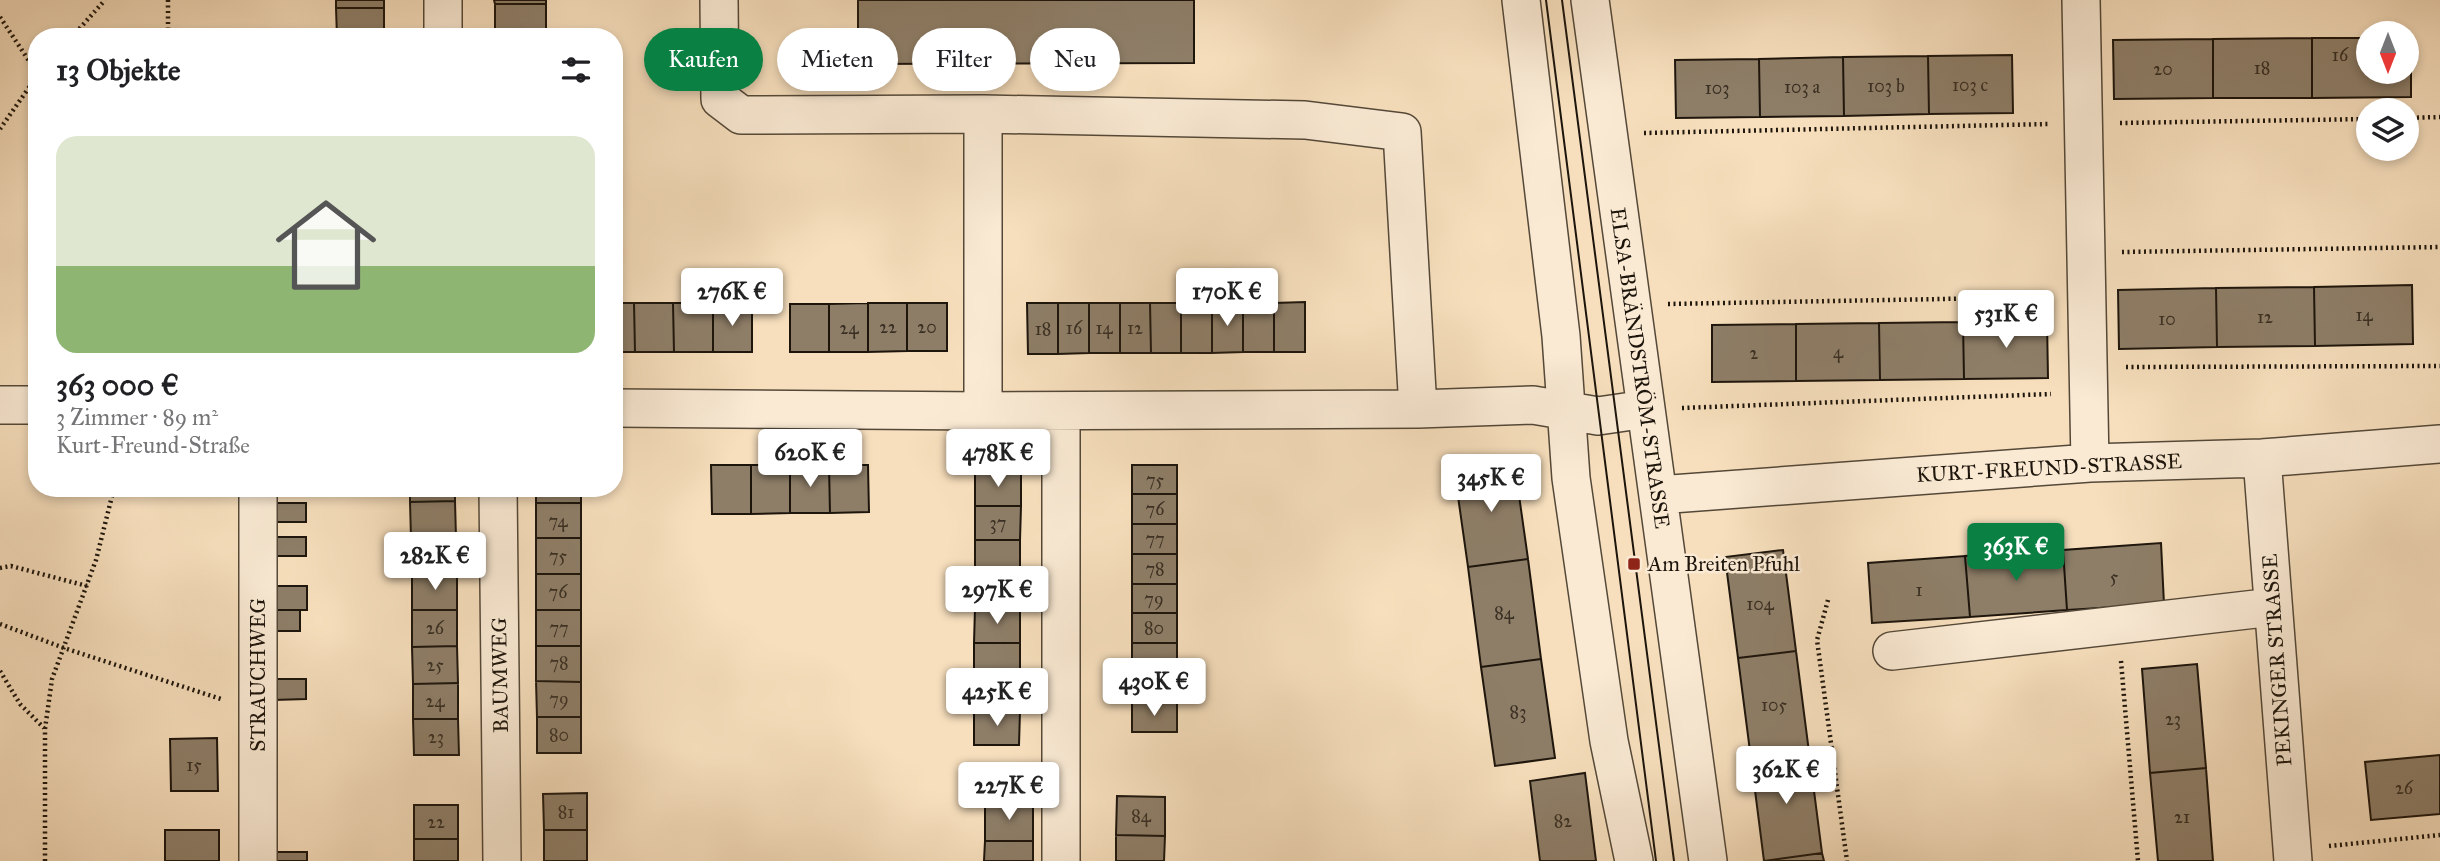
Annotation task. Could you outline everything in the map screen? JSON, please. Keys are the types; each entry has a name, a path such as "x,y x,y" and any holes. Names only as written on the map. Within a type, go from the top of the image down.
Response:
{"street":[{"path":"443,0 443,28"},
{"path":"719,0 720,99 740,115 983,114 1305,120 1402,132 1418,410"},
{"path":"1521,0 1561,336 1571,478 1609,741 1634,861"},
{"name":"ELSA-BRÄNDSTRÖM-STRASSE","path":"1590,0 1708,861"},
{"path":"2081,0 2090,463"},
{"path":"983,114 983,411"},
{"path":"0,405 28,405"},
{"path":"623,408 1418,410 1534,405 1598,416 1646,410"},
{"path":"1061,411 1061,861"},
{"name":"KURT-FREUND-STRASSE","path":"1658,495 2090,463 2262,458 2440,444"},
{"name":"PEKINGER STRASSE","path":"2262,458 2292,855"},
{"name":"STRAUCHWEG","path":"258,497 258,861"},
{"name":"BAUMWEG","path":"498,497 502,861"},
{"path":"1892,651 2273,607"}],"path":[{"path":"80,28 105,0"},
{"path":"168,0 168,28"},
{"path":"0,17 28,61"},
{"path":"0,129 28,88"},
{"path":"2419,118 2440,117"},
{"path":"1607,134 2356,118"},
{"path":"2086,253 2440,247"},
{"path":"1632,307 1672,304 2087,297"},
{"path":"1646,410 2089,380 2440,366"},
{"path":"45,861 45,729 52,679 96,559 112,497"},
{"path":"0,568 11,566 87,586"},
{"path":"1828,600 1817,640 1847,861"},
{"path":"0,624 64,648 258,711"},
{"path":"2118,625 2138,861"},
{"path":"0,671 20,704 45,729"},
{"path":"2292,855 2440,835"}],"building":[{"path":"336,0 384,0 384,8 336,8"},
{"path":"494,0 546,0 546,4 495,4"},
{"path":"858,0 1194,0 1194,63 1120,63 1120,28 1030,28 1030,63 1016,64 1016,28 912,28 912,64 898,64 898,28 858,28"},
{"path":"495,4 546,4 546,28 495,28"},
{"path":"336,8 384,8 384,28 337,28"},
{"path":"2312,38 2356,38 2356,84 2411,84 2411,97 2312,98"},
{"path":"2312,38 2312,98 2213,98 2213,39"},
{"path":"2213,39 2213,98 2114,99 2113,40"},
{"path":"2012,55 2013,113 1929,114 1928,56"},
{"path":"1928,56 1929,114 1844,116 1843,57"},
{"path":"1843,57 1844,116 1760,117 1759,59"},
{"path":"1759,59 1760,117 1676,118 1675,60"},
{"path":"2412,285 2413,344 2315,346 2314,287"},
{"path":"2314,287 2315,346 2217,347 2216,288"},
{"path":"2216,288 2217,347 2119,349 2118,290"},
{"path":"1305,302 1305,352 1274,352 1274,303"},
{"path":"623,303 634,303 635,352 623,352"},
{"path":"634,303 673,303 674,352 635,352"},
{"path":"673,303 713,303 713,352 674,352"},
{"path":"713,303 752,303 752,352 713,352"},
{"path":"868,303 907,303 907,351 868,352"},
{"path":"868,303 868,352 829,352 829,304"},
{"path":"907,303 947,303 947,351 907,351"},
{"path":"1027,303 1058,303 1058,354 1028,354"},
{"path":"1058,303 1089,303 1089,353 1058,354"},
{"path":"1089,303 1120,303 1120,353 1089,353"},
{"path":"1120,303 1150,303 1151,353 1120,353"},
{"path":"1150,303 1181,303 1181,353 1151,353"},
{"path":"1181,303 1212,303 1212,353 1181,353"},
{"path":"1212,303 1243,303 1243,352 1212,353"},
{"path":"1243,303 1274,303 1274,352 1243,352"},
{"path":"790,304 829,304 829,352 790,352"},
{"path":"2047,321 2048,378 1964,379 1963,322"},
{"path":"1963,322 1964,379 1880,380 1879,323"},
{"path":"1879,323 1880,380 1796,381 1796,324"},
{"path":"1796,324 1796,381 1712,382 1712,325"},
{"path":"1514,460 1528,559 1468,567 1454,468"},
{"path":"711,465 751,465 751,514 712,514"},
{"path":"751,465 790,465 790,513 751,514"},
{"path":"790,465 829,465 830,513 790,513"},
{"path":"829,465 868,465 869,512 830,513"},
{"path":"1132,465 1177,465 1177,494 1132,494"},
{"path":"975,471 1021,471 1021,506 975,506"},
{"path":"1132,494 1177,494 1177,524 1132,524"},
{"path":"410,497 455,497 455,501 410,502"},
{"path":"536,497 581,497 581,503 536,503"},
{"path":"455,501 456,538 411,538 410,502"},
{"path":"272,503 306,503 306,522 272,522"},
{"path":"536,503 581,503 581,538 536,538"},
{"path":"975,506 1021,506 1020,540 975,540"},
{"path":"1132,524 1177,524 1177,554 1132,554"},
{"path":"272,537 306,537 306,556 272,556"},
{"path":"411,538 456,538 457,574 412,574"},
{"path":"536,538 581,538 581,574 536,574"},
{"path":"975,540 1020,540 1020,574 975,574"},
{"path":"2161,543 2164,604 2067,610 2063,550"},
{"path":"1783,550 1796,651 1738,658 1725,557"},
{"path":"2063,550 2067,610 1970,617 1965,556"},
{"path":"1132,554 1177,554 1177,584 1132,584"},
{"path":"1965,556 1970,617 1872,623 1868,563"},
{"path":"1528,559 1541,659 1481,667 1468,567"},
{"path":"412,574 457,574 457,610 412,610"},
{"path":"536,574 581,574 581,610 536,610"},
{"path":"975,574 1020,574 1020,609 975,608"},
{"path":"1132,584 1177,584 1177,613 1132,613"},
{"path":"272,586 307,586 307,610 273,610"},
{"path":"975,608 1020,609 1020,643 974,643"},
{"path":"273,610 300,610 300,631 273,631"},
{"path":"412,610 457,610 457,646 412,647"},
{"path":"536,610 581,610 581,646 536,646"},
{"path":"1132,613 1177,613 1177,643 1132,643"},
{"path":"974,643 1020,643 1020,677 974,677"},
{"path":"1132,643 1177,643 1177,673 1132,673"},
{"path":"457,646 458,683 413,684 412,647"},
{"path":"536,646 581,646 581,682 536,681"},
{"path":"1796,651 1809,752 1751,759 1738,658"},
{"path":"1541,659 1555,758 1495,766 1481,667"},
{"path":"2197,664 2206,768 2150,773 2142,669"},
{"path":"1132,673 1177,673 1177,703 1132,703"},
{"path":"974,677 1020,677 1020,711 974,711"},
{"path":"274,679 306,679 306,699 274,700"},
{"path":"536,681 581,682 581,717 537,717"},
{"path":"458,683 458,719 413,719 413,684"},
{"path":"1132,703 1177,703 1177,732 1132,732"},
{"path":"974,711 1020,711 1019,745 974,745"},
{"path":"537,717 581,717 581,753 537,753"},
{"path":"413,719 458,719 459,755 414,755"},
{"path":"217,738 218,791 171,791 170,739"},
{"path":"1809,752 1822,853 1764,861 1751,759"},
{"path":"2440,755 2440,814 2371,820 2365,762"},
{"path":"2206,768 2213,861 2158,861 2150,773"},
{"path":"1585,773 1596,861 1540,861 1530,781"},
{"path":"587,793 587,830 544,830 543,794"},
{"path":"1117,796 1165,797 1165,836 1116,835"},
{"path":"985,802 1033,802 1033,841 985,841"},
{"path":"414,805 458,805 458,839 414,839"},
{"path":"165,830 219,830 219,861 165,861"},
{"path":"544,830 587,830 587,861 544,861"},
{"path":"1116,835 1165,836 1164,861 1116,861"},
{"path":"414,839 458,839 458,861 414,861"},
{"path":"985,841 1033,841 1033,861 984,861"},
{"path":"275,852 307,852 307,861 275,861"},
{"path":"1822,853 1824,861 1764,861"}],"tram line":[{"path":"1546,0 1656,861"},
{"path":"1562,0 1674,861"}],"place":[{"name":"Am Breiten Pfuhl","path":"1634,564"}]}
